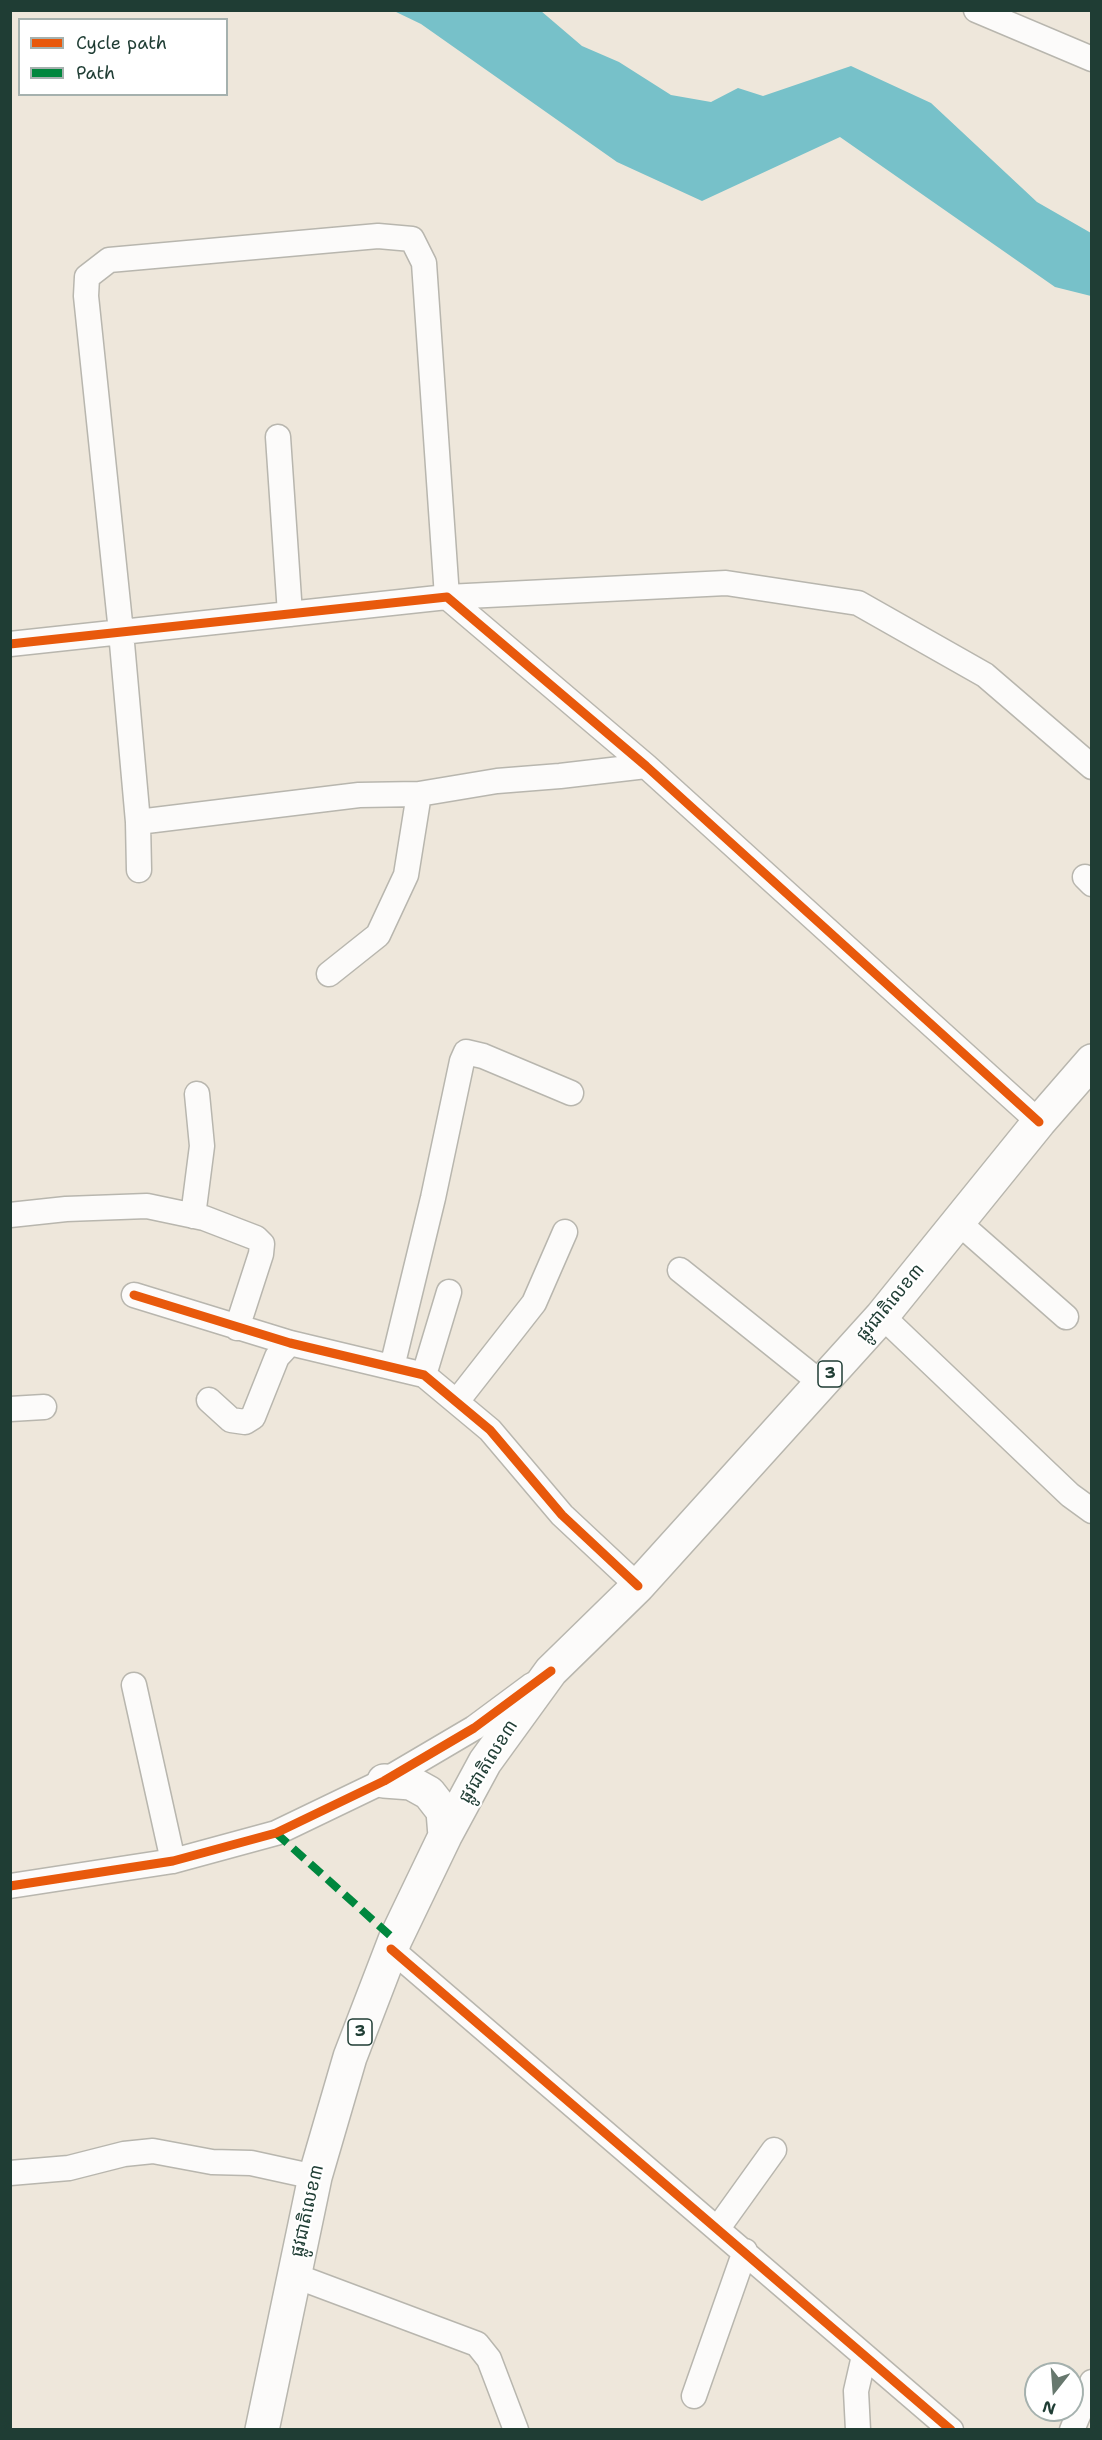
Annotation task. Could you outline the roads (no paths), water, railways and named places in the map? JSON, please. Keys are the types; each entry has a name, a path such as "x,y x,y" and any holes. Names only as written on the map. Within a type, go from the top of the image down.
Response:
{"highway":[{"name":"ផ្លូវជាតិលេខ៣","path":"262,2430 315,2177 350,2057 391,1949 445,1836 485,1762 551,1671 638,1586 882,1316 1039,1122 1092,1061"},
{"path":"384,1781 411,1783 429,1793 443,1811 445,1836"}],"street":[{"path":"975,10 1092,59"},
{"path":"139,870 138,822 86,296 87,277 109,260 378,236 412,239 424,263 447,597 646,766 1039,1122"},
{"path":"278,436 290,614"},
{"path":"10,644 447,597 726,583 858,603 985,675 1092,768"},
{"path":"138,822 359,795 419,794 497,781 646,766"},
{"path":"330,974 378,935 406,876 419,794"},
{"path":"392,1367 433,1198 462,1061 466,1052 483,1056 571,1093"},
{"path":"193,1216 202,1146 197,1094"},
{"path":"10,1215 66,1209 147,1206 193,1216 256,1238 261,1244 261,1254 237,1328"},
{"path":"958,1222 1066,1317"},
{"path":"458,1400 534,1303 565,1232"},
{"path":"680,1270 821,1383"},
{"path":"424,1375 449,1292"},
{"path":"134,1295 290,1343 424,1375 458,1400 490,1430 562,1515 638,1586"},
{"path":"882,1316 1070,1495 1092,1511"},
{"path":"209,1400 231,1420 245,1422 253,1417 277,1357 290,1343"},
{"path":"10,1409 44,1407"},
{"path":"10,1886 173,1861 276,1833 384,1781 474,1728 551,1671"},
{"path":"134,1685 173,1861"},
{"path":"391,1949 951,2430"},
{"path":"718,2228 774,2150"},
{"path":"10,2173 69,2168 124,2154 153,2151 212,2162 251,2163 315,2177"},
{"path":"694,2396 745,2251"},
{"path":"293,2275 477,2344 489,2359 516,2430"},
{"path":"858,2430 856,2391 864,2356"},
{"path":"1072,2430 1092,2382"}],"water":[{"path":"394,11 541,11 582,46 619,62 671,95 711,102 738,88 763,96 851,66 931,103 1037,202 1091,233 1091,296 1055,287 840,137 702,201 617,162 421,24"}]}
